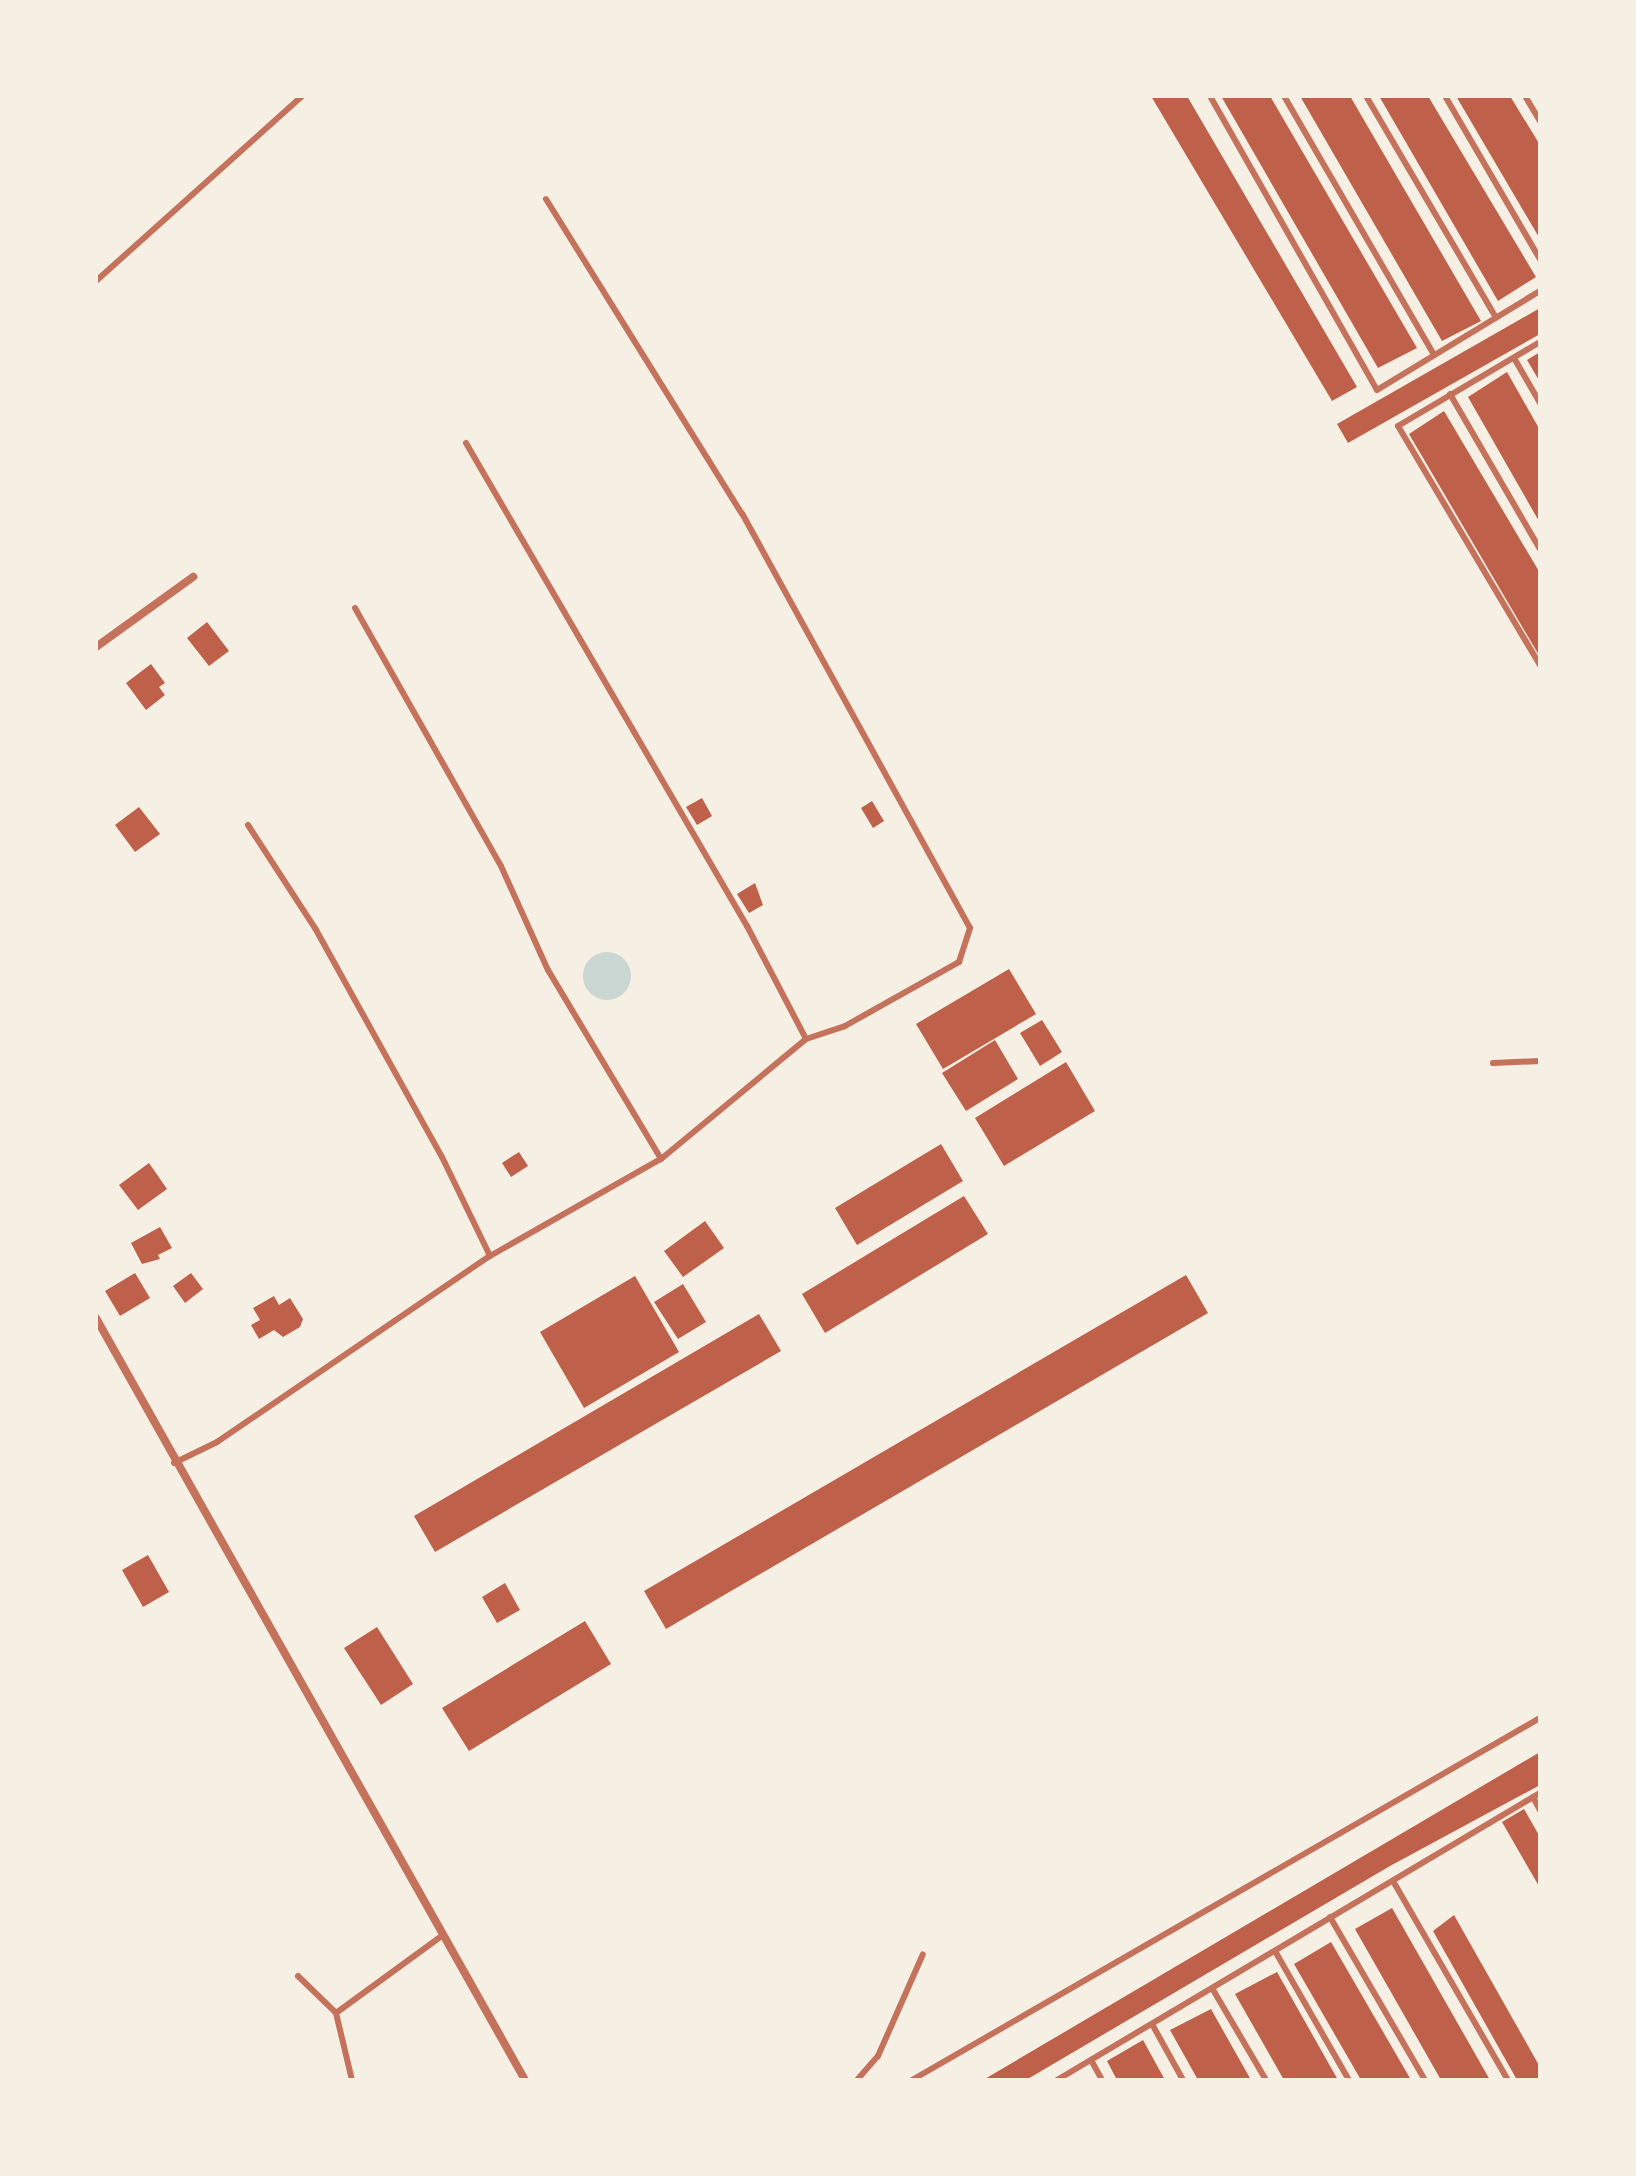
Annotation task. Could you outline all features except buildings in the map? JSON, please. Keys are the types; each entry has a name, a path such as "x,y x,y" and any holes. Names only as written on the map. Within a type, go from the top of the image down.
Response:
{"street":[{"path":"96,647 193,577"},
{"path":"96,1318 174,1463 525,2080"}],"lane":[{"path":"96,281 302,96"},
{"path":"1210,96 1377,390 1540,291"},
{"path":"1284,96 1434,355"},
{"path":"1366,96 1496,318"},
{"path":"1445,96 1540,259"},
{"path":"1525,96 1540,121"},
{"path":"174,1463 217,1442 490,1256 661,1159 806,1039 845,1026 949,969 959,962 970,928 742,514 546,199"},
{"path":"1540,342 1398,426 1540,665"},
{"path":"1514,358 1540,403"},
{"path":"1450,394 1540,549"},
{"path":"466,443 591,652 615,705 747,926 806,1039"},
{"path":"355,608 501,866 548,970 661,1159"},
{"path":"248,825 322,941 442,1157 490,1256"},
{"path":"1493,1063 1540,1061"},
{"path":"912,2080 1540,1718"},
{"path":"1057,2080 1536,1795 1540,1810"},
{"path":"1393,1881 1508,2080"},
{"path":"1330,1917 1425,2080"},
{"path":"336,2013 443,1935"},
{"path":"1275,1951 1349,2080"},
{"path":"857,2080 878,2056 923,1954"},
{"path":"298,1976 336,2013 352,2080"},
{"path":"1212,1988 1266,2080"},
{"path":"1152,2024 1183,2080"},
{"path":"1091,2060 1102,2080"}],"shaded area":[{"path":"607,952 624,959 631,976 624,993 607,1000 590,993 583,976 590,959"}]}
